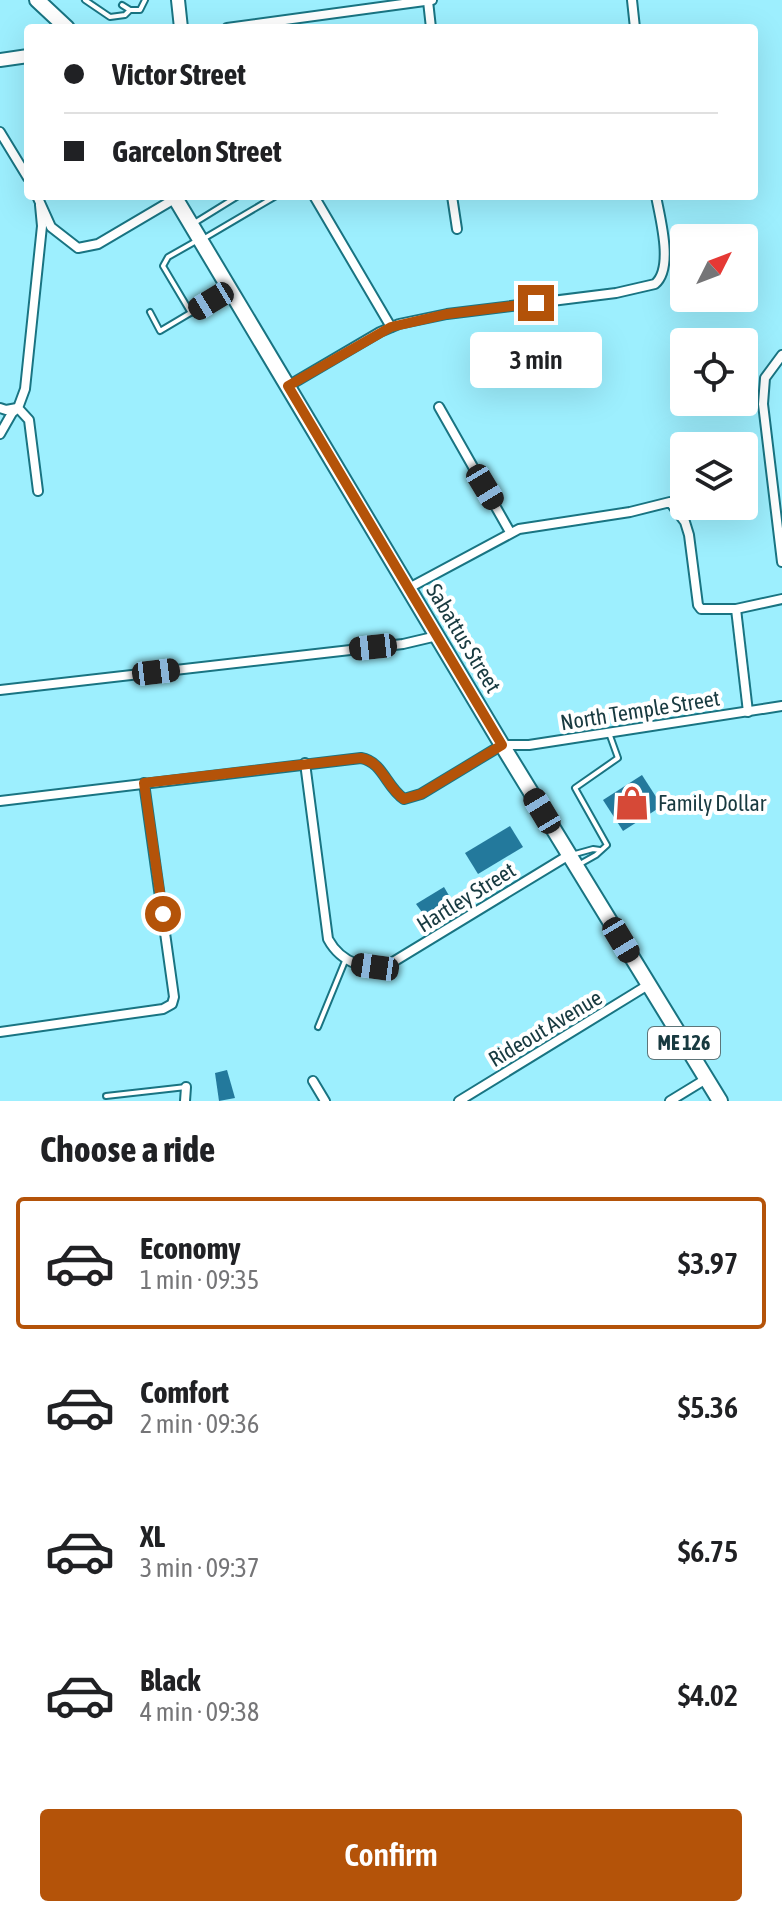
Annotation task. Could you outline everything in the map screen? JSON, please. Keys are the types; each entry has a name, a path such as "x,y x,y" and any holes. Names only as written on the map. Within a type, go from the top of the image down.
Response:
{"main road":[{"path":"178,0 181,24"},
{"path":"45,2 64,24"},
{"path":"0,60 24,57"},
{"name":"Sabattus Street","path":"177,200 502,745 720,1101"}],"street":[{"path":"256,24 430,0 431,24"},
{"path":"632,0 635,24"},
{"path":"0,132 24,171"},
{"path":"39,201 51,227 74,246 86,247 98,244 170,200"},
{"path":"316,200 391,327"},
{"path":"453,200 457,229"},
{"path":"288,386 391,327 447,314 616,293 655,284 664,271 665,255 657,200"},
{"path":"0,434 18,408 25,389 42,226 39,201"},
{"path":"782,355 765,378 763,404 782,562"},
{"path":"439,407 510,532"},
{"path":"0,408 18,408"},
{"path":"18,408 29,420 38,491"},
{"path":"409,588 510,532 630,512 670,502 685,522 689,535 698,605 705,610 736,609 782,599"},
{"path":"736,609 748,712"},
{"path":"0,690 403,644 437,636"},
{"name":"North Temple Street","path":"502,745 529,745 782,706"},
{"path":"0,801 346,758 371,760 404,799 421,794 502,745"},
{"path":"305,763 328,939 346,958"},
{"path":"0,1032 163,1009 172,1004 174,997 144,783"},
{"name":"Hartley Street","path":"346,958 357,965 375,967 393,962 572,861"},
{"name":"Rideout Avenue","path":"459,1101 648,985"},
{"path":"670,1101 706,1079"},
{"path":"313,1081 325,1101"},
{"path":"185,1101 186,1087"}],"lane":[{"path":"85,0 110,17 125,15 130,10"},
{"path":"122,5 130,10 140,10 145,0"},
{"path":"103,11 109,7"},
{"path":"191,225 232,200"},
{"path":"191,313 163,266 168,257 269,200"},
{"path":"150,312 160,331 230,289"},
{"path":"572,861 596,855 607,845 575,788 618,758 609,733"},
{"path":"572,861 593,849 600,850"},
{"path":"318,1027 346,958"},
{"path":"106,1096 186,1087"}],"building":[{"name":"Family Dollar","path":"642,775 662,806 623,831 603,800"},
{"path":"510,826 523,847 478,874 465,853"},
{"path":"444,887 451,899 424,915 416,904"},
{"path":"227,1070 235,1098 219,1101 215,1073"}],"place":[{"name":"Family Dollar","path":"632,803"}],"route":[{"path":"163,914 144,783 361,758 375,763 404,799 421,794 502,745 288,386 399,324 447,314 536,303"}]}
